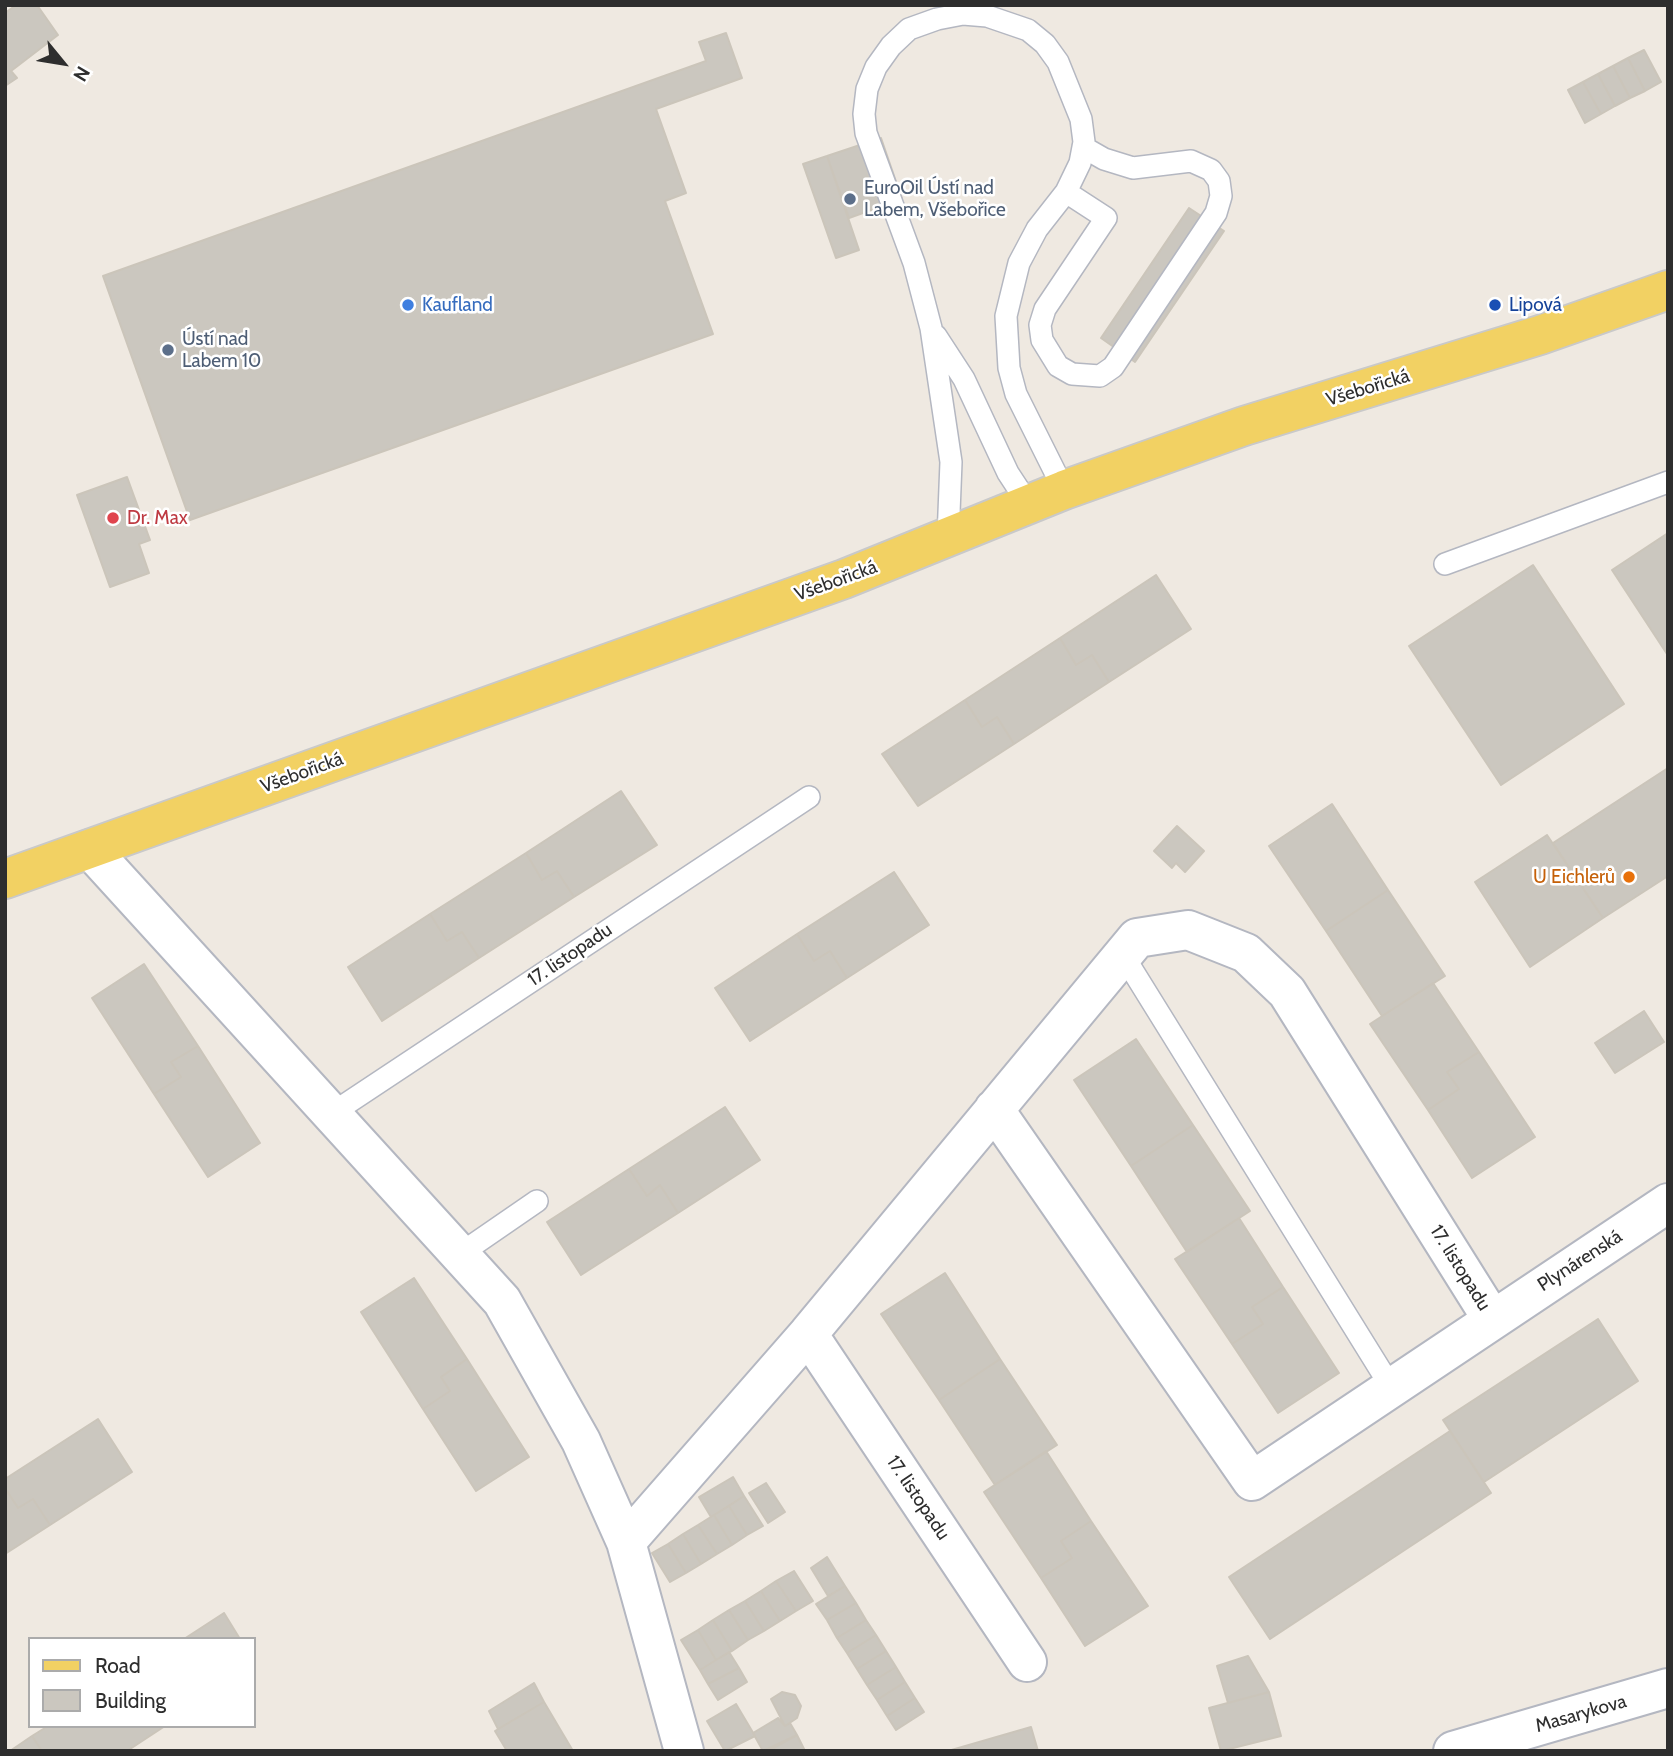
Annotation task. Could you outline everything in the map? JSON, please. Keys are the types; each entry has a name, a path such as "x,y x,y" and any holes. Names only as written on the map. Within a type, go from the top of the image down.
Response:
{"main road":[{"name":"Všebořická","path":"5,879 948,538 1064,490 1244,426 1541,335 1668,290"}],"street":[{"path":"90,849 502,1301 581,1441 626,1542 684,1751"},
{"name":"17. listopadu","path":"626,1542 808,1334 994,1109 1123,955 1137,937 1188,930 1246,953 1287,992 1492,1319 1252,1481 994,1109"},
{"name":"Plynárenská","path":"1492,1319 1668,1203"},
{"name":"17. listopadu","path":"808,1334 1027,1662"},
{"name":"Masarykova","path":"1453,1751 1668,1688"}],"lane":[{"path":"948,538 951,462 931,328 914,263 866,134 867,89 876,67 891,46 909,29 963,14 987,16 1028,30 1045,44 1072,91 1081,119 1083,147 1080,163 1066,192 1037,229 1019,263 1006,316 1009,368 1016,394 1064,490"},
{"path":"1066,192 1106,218 1045,309 1040,325 1042,340 1058,366 1072,374 1100,376 1113,367 1216,213 1221,196 1219,181 1211,170 1191,161 1133,168 1104,159 1083,147"},
{"path":"931,328 964,379 1008,473 1029,505"},
{"path":"1445,564 1668,482"},
{"name":"17. listopadu","path":"331,1114 809,797"},
{"path":"1123,955 1391,1387"},
{"path":"460,1254 537,1200"}],"building":[{"path":"16,5 37,5 58,35 11,71 17,78 5,86 5,13"},
{"name":"Kaufland","path":"726,33 742,78 656,109 686,193 665,201 713,334 190,520 103,276 706,61 699,42"},
{"path":"1644,50 1661,82 1645,91 1628,58"},
{"path":"1628,58 1645,91 1630,98 1613,66"},
{"path":"1613,66 1630,98 1615,106 1598,74"},
{"path":"1598,74 1615,106 1601,114 1583,82"},
{"path":"1583,82 1601,114 1585,123 1568,90"},
{"path":"881,138 902,199 849,218 827,156"},
{"path":"827,156 859,250 836,258 803,164"},
{"path":"1189,208 1224,231 1135,362 1101,338"},
{"name":"Dr. Max","path":"127,477 150,540 139,544 149,573 110,587 77,495"},
{"path":"1668,533 1668,654 1667,654 1612,570"},
{"path":"1533,565 1624,704 1501,785 1409,646"},
{"path":"1156,575 1191,629 1109,682 1092,655 1076,665 1060,638"},
{"path":"1060,638 1076,665 1092,655 1109,682 1014,744 997,717 982,727 965,700"},
{"path":"965,700 982,727 997,717 1014,744 918,806 882,754"},
{"path":"1668,768 1668,876 1603,918 1553,843"},
{"path":"621,791 657,845 574,897 557,871 542,880 526,853"},
{"path":"1332,804 1388,890 1326,931 1269,846"},
{"path":"1177,826 1204,851 1185,872 1176,863 1172,868 1154,851"},
{"path":"1547,835 1603,918 1530,967 1475,882"},
{"path":"526,853 542,880 557,871 574,897 479,958 462,932 447,941 430,914"},
{"path":"894,872 929,925 847,978 830,951 814,961 797,934"},
{"path":"1388,890 1445,976 1382,1016 1326,931"},
{"path":"430,914 447,941 462,932 479,958 382,1021 348,967"},
{"path":"797,934 814,961 830,951 847,978 750,1041 715,988"},
{"path":"144,964 198,1046 171,1062 181,1077 154,1094 92,998"},
{"path":"1433,983 1479,1052 1447,1072 1459,1089 1428,1110 1370,1024"},
{"path":"1644,1011 1664,1042 1615,1073 1595,1043"},
{"path":"1136,1039 1193,1125 1131,1166 1074,1080"},
{"path":"198,1046 260,1143 208,1177 154,1094 181,1077 171,1062"},
{"path":"1479,1052 1535,1137 1472,1178 1428,1110 1459,1089 1447,1072"},
{"path":"725,1107 760,1160 678,1213 660,1185 647,1196 629,1169"},
{"path":"1193,1125 1250,1211 1187,1252 1131,1166"},
{"path":"629,1169 647,1196 660,1185 678,1213 581,1275 547,1222"},
{"path":"1239,1218 1283,1287 1252,1307 1263,1324 1232,1344 1175,1259"},
{"path":"945,1273 1000,1359 939,1400 881,1314"},
{"path":"414,1278 467,1359 441,1377 450,1391 423,1409 361,1312"},
{"path":"1283,1287 1339,1373 1278,1413 1232,1344 1263,1324 1252,1307"},
{"path":"1598,1319 1638,1381 1484,1482 1443,1420"},
{"path":"467,1359 529,1457 476,1491 423,1409 450,1391 441,1377"},
{"path":"1000,1359 1057,1445 995,1485 939,1400"},
{"path":"98,1419 132,1472 50,1525 33,1499 18,1508 5,1488 5,1479"},
{"path":"1450,1431 1491,1493 1270,1639 1229,1577"},
{"path":"1046,1451 1091,1521 1061,1541 1072,1558 1041,1578 984,1492"},
{"path":"733,1477 744,1496 711,1517 699,1497"},
{"path":"766,1483 785,1512 768,1523 749,1493"},
{"path":"5,1488 18,1508 33,1499 50,1525 5,1554"},
{"path":"744,1496 763,1526 747,1535 729,1506"},
{"path":"729,1506 747,1535 732,1545 714,1515"},
{"path":"714,1515 732,1545 717,1554 698,1525"},
{"path":"1091,1521 1148,1606 1085,1646 1041,1578 1072,1558 1061,1541"},
{"path":"698,1525 717,1554 701,1564 683,1534"},
{"path":"683,1534 701,1564 686,1573 668,1544"},
{"path":"668,1544 686,1573 670,1582 652,1553"},
{"path":"827,1557 845,1586 828,1596 811,1568"},
{"path":"794,1571 813,1601 796,1611 776,1581"},
{"path":"776,1581 796,1611 780,1621 761,1591"},
{"path":"845,1586 856,1603 827,1620 816,1604"},
{"path":"761,1591 780,1621 764,1631 745,1601"},
{"path":"745,1601 764,1631 748,1640 729,1610"},
{"path":"856,1603 866,1620 837,1638 827,1620"},
{"path":"729,1610 748,1640 732,1651 713,1620"},
{"path":"224,1613 239,1637 187,1637"},
{"path":"713,1620 732,1651 716,1660 698,1630"},
{"path":"866,1620 876,1635 847,1653 837,1638"},
{"path":"698,1630 716,1660 700,1670 681,1640"},
{"path":"876,1635 886,1651 857,1669 847,1653"},
{"path":"886,1651 896,1667 867,1685 857,1669"},
{"path":"729,1652 739,1668 708,1684 700,1670"},
{"path":"1248,1656 1269,1692 1228,1703 1217,1666"},
{"path":"896,1667 905,1682 877,1700 867,1685"},
{"path":"739,1668 747,1682 718,1700 708,1684"},
{"path":"905,1682 915,1698 887,1716 877,1700"},
{"path":"534,1683 544,1702 498,1729 489,1711"},
{"path":"782,1692 795,1695 801,1706 797,1718 785,1726 771,1699"},
{"path":"1269,1692 1281,1736 1221,1751 1209,1708"},
{"path":"915,1698 924,1712 896,1730 887,1716"},
{"path":"544,1702 573,1751 507,1751 495,1731"},
{"path":"736,1704 755,1736 725,1751 707,1721"},
{"path":"778,1718 785,1726 790,1723 797,1735 763,1751 753,1733"},
{"path":"1031,1727 1038,1751 948,1751"},
{"path":"45,1728 162,1728 127,1751 42,1751 32,1736"},
{"path":"797,1735 805,1751 768,1751"},
{"path":"32,1736 42,1751 10,1751"}],"place":[{"name":"EuroOil Ústí nad Labem, Všebořice","path":"850,199"},
{"name":"Kaufland","path":"408,305"},
{"name":"Lipová","path":"1495,305"},
{"name":"Ústí nad Labem 10","path":"168,350"},
{"name":"Dr. Max","path":"113,518"},
{"name":"U Eichlerů","path":"1629,877"}]}
